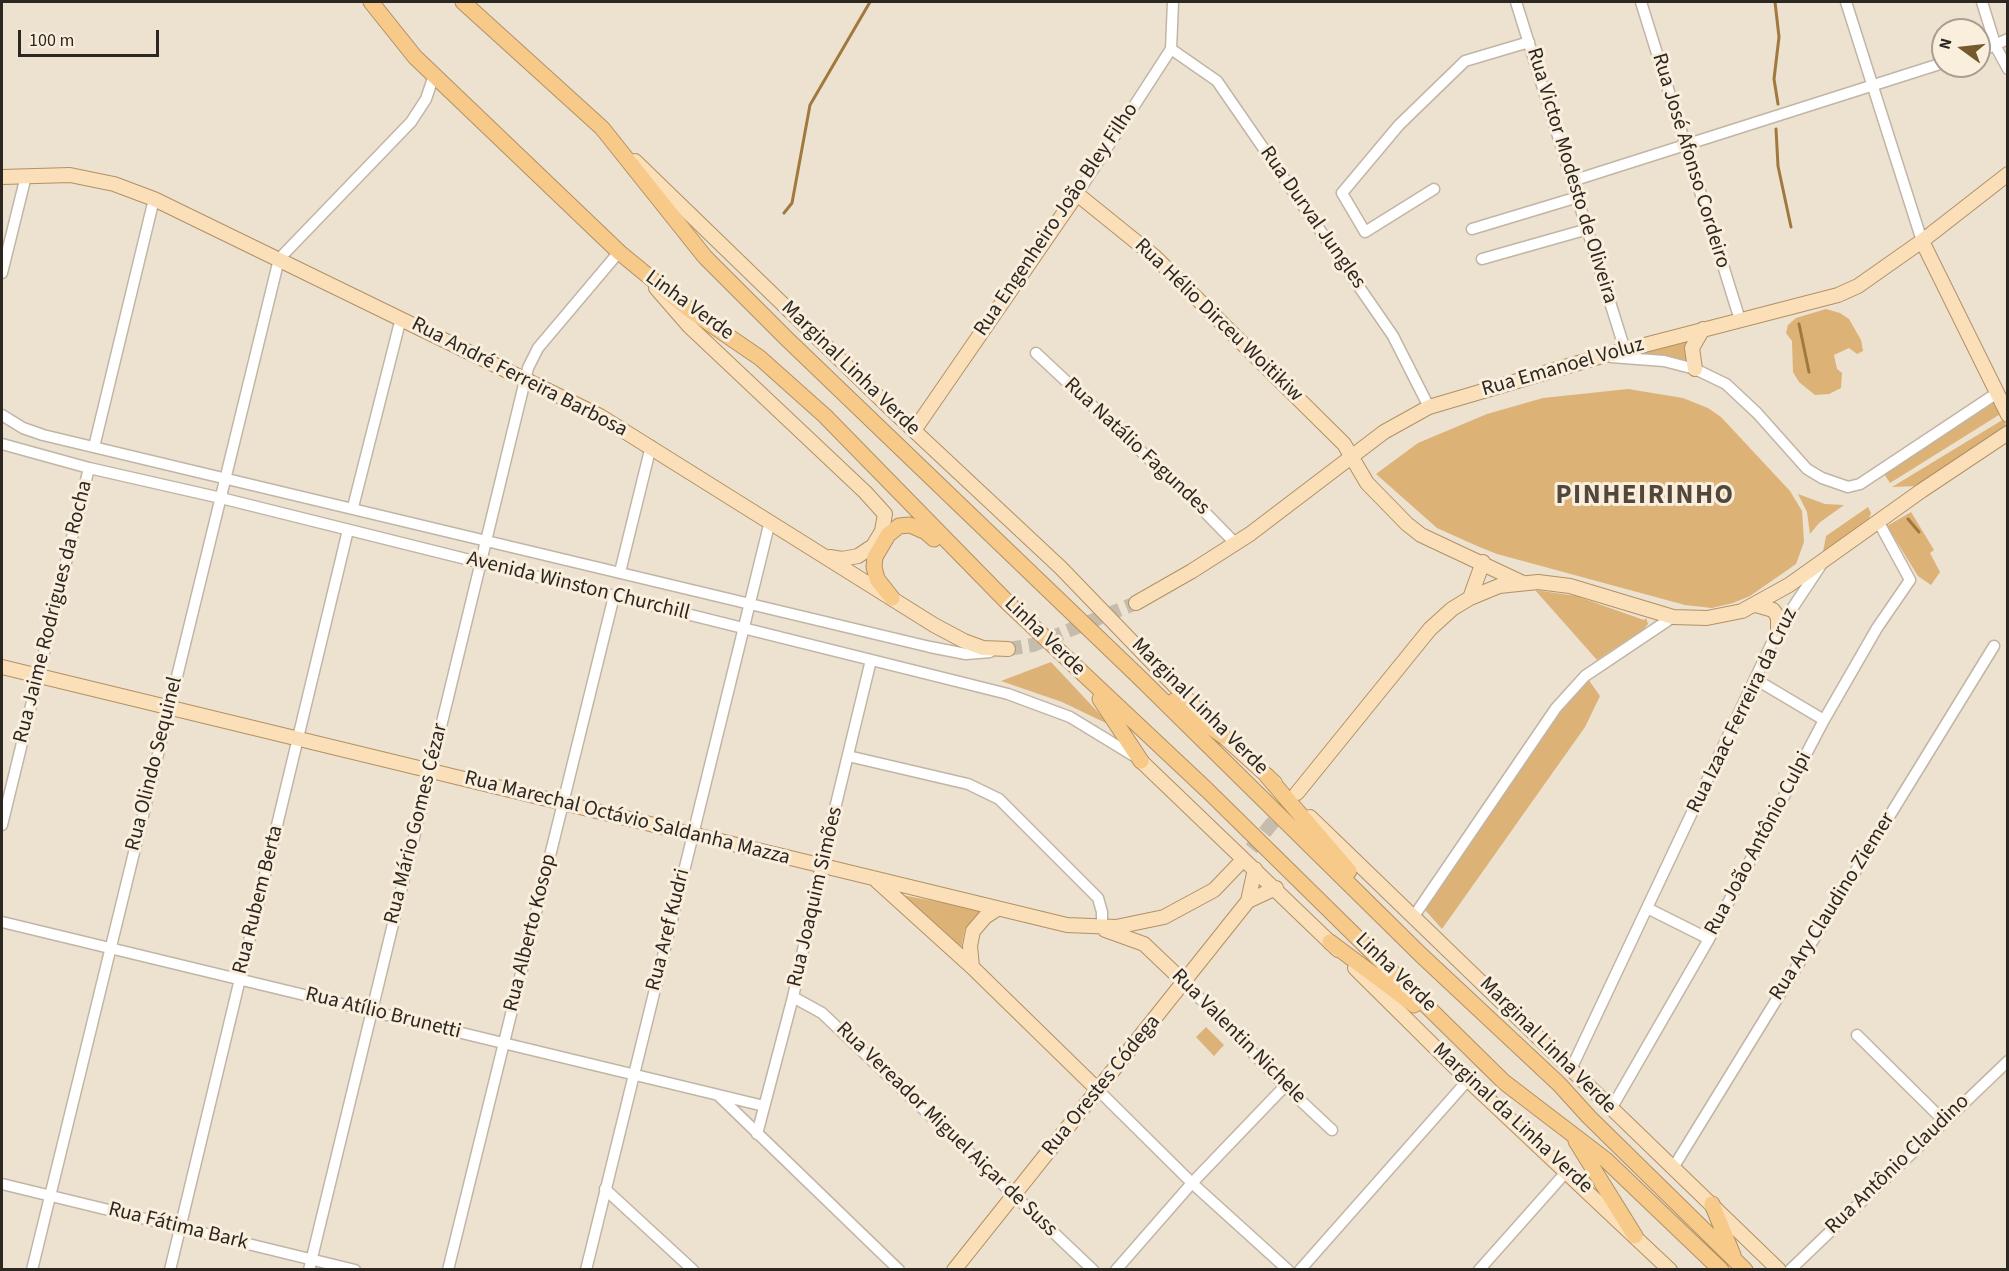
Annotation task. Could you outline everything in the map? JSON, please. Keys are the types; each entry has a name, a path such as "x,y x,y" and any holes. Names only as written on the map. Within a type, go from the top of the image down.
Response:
{"highway":[{"name":"Linha Verde","path":"372,2 388,24 434,75 647,278 743,345 792,387 1008,603 1207,790 1472,1050 1528,1102 1606,1160 1722,1269"},
{"name":"Linha Verde","path":"464,2 618,145 669,215 705,256 787,339 1138,676 1421,955 1559,1084 1588,1117 1740,1265"},
{"path":"892,598 877,579 875,557 888,535 899,526 910,525 926,532 994,596 1008,603"},
{"path":"1138,676 1223,736"},
{"path":"1087,679 1142,762"},
{"path":"1267,776 1421,955"},
{"path":"1330,942 1404,996 1445,1033 1472,1050"},
{"path":"1569,1131 1635,1236"},
{"path":"1712,1204 1740,1265"}],"main road":[{"path":"364,2 388,24"},
{"name":"Marginal Linha Verde","path":"618,145 892,410 915,429 1061,568 1223,736 1572,1067 1611,1109 1779,1269"},
{"name":"Rua Emanoel Voluz","path":"1136,603 1184,577 1235,543 1351,455 1384,432 1429,407 1602,356 1838,295 1858,286 1922,241 2007,174"},
{"name":"Rua André Ferreira Barbosa","path":"2,177 24,182 70,175 95,179 154,199 600,416 964,641 983,648 1008,649"},
{"name":"Rua Engenheiro João Bley Filho","path":"915,429 1077,194"},
{"name":"Rua Hélio Dirceu Woitikiw","path":"1077,194 1155,257 1344,444 1373,491 1407,524 1421,535 1483,562 1521,582"},
{"path":"1922,241 2007,415"},
{"path":"647,278 689,326 860,486 885,514 882,531 873,546 858,556 842,559 825,556"},
{"path":"1695,369 1692,348 1704,329"},
{"name":"Rua Izaac Ferreira da Cruz","path":"1825,559 2007,433"},
{"path":"1297,793 1430,630 1452,609 1470,598 1491,589 1521,582 1570,586 1673,617 1724,616 1756,604 1825,559"},
{"path":"1470,598 1483,562"},
{"path":"1756,604 1766,606 1776,614 1778,630"},
{"name":"Rua Marechal Octávio Saldanha Mazza","path":"2,667 1067,925 1101,928 1147,922 1198,900 1214,890 1238,865"},
{"path":"1142,762 1330,942"},
{"name":"Rua Orestes Códega","path":"954,1269 1248,901 1255,869"},
{"path":"876,879 972,967 1098,1090"},
{"name":"Rua Orestes Códega","path":"1248,901 1276,888"},
{"path":"972,967 970,946 973,931 985,916 997,909"},
{"path":"1144,944 1147,922"},
{"name":"Rua Valentin Nichele","path":"1101,928 1144,944 1185,982"},
{"name":"Marginal da Linha Verde","path":"1330,942 1468,1080 1670,1269"}],"street":[{"path":"1171,49 1173,2"},
{"name":"Rua Victor Modesto de Oliveira","path":"1517,2 1625,350"},
{"name":"Rua José Afonso Cordeiro","path":"1641,2 1740,320"},
{"path":"1846,2 1922,241"},
{"path":"1982,2 1996,47 2007,69"},
{"path":"1991,48 2007,39"},
{"path":"1434,189 1365,232 1342,193 1399,125 1464,61 1529,42"},
{"name":"Rua Engenheiro João Bley Filho","path":"1077,194 1171,49"},
{"name":"Rua Durval Jungles","path":"1171,49 1217,81 1393,336 1429,407"},
{"path":"1572,181 1931,67"},
{"path":"279,259 411,122 426,99 434,75"},
{"path":"2,273 24,182"},
{"path":"1472,229 1578,197"},
{"path":"94,447 154,199"},
{"path":"1482,259 1587,229"},
{"name":"Rua Mário Gomes Cézar","path":"310,1264 525,378 538,348 620,252"},
{"name":"Rua Olindo Sequinel","path":"32,1269 279,259"},
{"path":"353,507 401,318"},
{"name":"Rua Natálio Fagundes","path":"1035,353 1194,501 1235,543"},
{"path":"1602,356 1664,361 1695,369 1726,384 1808,469 1822,478 1848,487 1860,484 1997,393"},
{"name":"Avenida Winston Churchill","path":"2,415 31,431 94,447 353,507 950,652 980,653 1008,649"},
{"name":"Avenida Winston Churchill","path":"2,444 88,468 221,498 1008,694 1047,707 1094,729 1142,762"},
{"path":"620,572 651,446"},
{"name":"Rua Jaime Rodrigues da Rocha","path":"2,825 88,468"},
{"name":"Rua João Antônio Culpi","path":"1611,1109 1709,939 1824,720 1877,628 1910,580 1878,521"},
{"name":"Rua Aref Kudri","path":"586,1269 770,522"},
{"name":"Rua Rubem Berta","path":"170,1269 348,530"},
{"name":"Rua Izaac Ferreira da Cruz","path":"1572,1067 1778,630 1825,559"},
{"name":"Rua Alberto Kosop","path":"448,1269 614,596"},
{"path":"1414,916 1556,708 1585,676 1673,617"},
{"name":"Rua Ary Claudino Ziemer","path":"1673,1168 1994,646"},
{"name":"Rua Joaquim Simões","path":"757,1134 793,997 821,866 871,660"},
{"path":"1755,680 1824,720"},
{"path":"848,756 968,784 999,799 1098,898 1102,912 1101,928"},
{"path":"1647,908 1709,939"},
{"name":"Rua Atílio Brunetti","path":"2,922 764,1106"},
{"name":"Rua Valentin Nichele","path":"1185,982 1285,1086 1332,1130"},
{"name":"Rua Vereador Miguel Aiçar de Suss","path":"793,997 822,1012 1093,1269"},
{"path":"1857,1035 1944,1121"},
{"name":"Rua Antônio Claudino","path":"1790,1269 2007,1062"},
{"path":"1300,1269 1468,1080"},
{"path":"1116,1269 1192,1183 1285,1086"},
{"path":"1098,1090 1192,1183 1288,1269"},
{"path":"717,1095 899,1269"},
{"path":"1479,1269 1567,1171"},
{"name":"Rua Fátima Bark","path":"2,1184 180,1227 310,1264 355,1269"},
{"path":"605,1189 693,1269"}],"shaded area":[{"path":"1826,309 1840,313 1849,319 1861,340 1863,351 1857,354 1849,348 1834,355 1837,369 1842,373 1841,388 1829,394 1815,395 1799,382 1793,372 1792,341 1786,333 1788,325 1796,318"},
{"path":"1695,334 1689,364 1637,355 1637,350"},
{"path":"1628,389 1683,398 1708,408 1721,417 1790,491 1802,511 1804,542 1796,564 1750,596 1733,603 1712,608 1685,605 1497,554 1477,546 1437,528 1376,474 1418,443 1487,414 1543,398"},
{"path":"1995,398 2002,413 1890,483 1881,469"},
{"path":"2004,419 2007,429 1916,486 1892,487"},
{"path":"1798,494 1825,504 1844,505 1819,523 1810,534 1807,512"},
{"path":"1868,507 1871,513 1868,521 1823,552 1826,536"},
{"path":"1911,512 1934,550 1930,553 1940,572 1931,585 1918,576 1887,526"},
{"path":"1535,590 1576,596 1644,620 1646,618 1648,624 1597,660"},
{"path":"1051,662 1110,725 1062,702 1001,681"},
{"path":"1588,679 1600,696 1585,727 1442,929 1425,910 1566,700"},
{"path":"902,895 981,910 965,929 961,948"},
{"path":"1206,1027 1224,1045 1214,1056 1196,1037"}],"waterway":[{"path":"784,213 792,203 810,105 870,2"},
{"path":"1775,2 1779,37 1774,79 1778,104"},
{"path":"1776,129 1778,166 1791,227"},
{"path":"1799,324 1809,372"},
{"path":"1908,519 1919,532"}],"tunnel":[{"path":"1008,649 1033,645 1136,603"},
{"path":"1238,865 1296,794"}],"district":[{"name":"PINHEIRINHO","path":"1645,497"}]}
